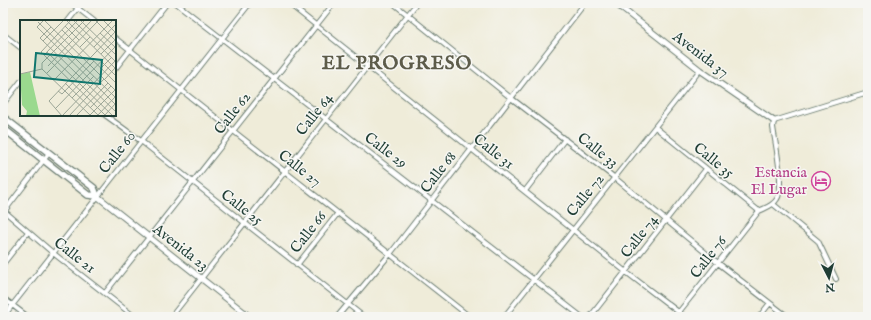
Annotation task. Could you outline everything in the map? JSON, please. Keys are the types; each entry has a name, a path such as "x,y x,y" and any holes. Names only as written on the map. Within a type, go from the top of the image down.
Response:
{"main road":[{"name":"Avenida 23","path":"3,117 94,188 97,196 88,195 3,128"}],"street":[{"path":"71,3 93,20"},
{"path":"69,20 82,3"},
{"path":"116,68 166,3"},
{"name":"Calle 29","path":"176,3 582,317"},
{"name":"Calle 60","path":"3,317 250,3"},
{"name":"Calle 31","path":"288,3 626,272 685,317"},
{"name":"Calle 62","path":"105,293 334,3"},
{"name":"Calle 33","path":"393,3 511,98 615,178 718,263 788,317"},
{"name":"Calle 64","path":"171,317 243,223 417,3"},
{"name":"Calle 68","path":"337,317 390,254 585,3"},
{"name":"Avenida 37","path":"615,3 700,70 774,121"},
{"path":"3,34 20,47"},
{"name":"Calle 27","path":"116,39 470,317"},
{"name":"Calle 72","path":"504,317 700,70"},
{"path":"3,104 20,82"},
{"path":"759,211 773,204 778,199 780,193 773,127 774,121 868,92"},
{"name":"Calle 25","path":"106,116 364,317"},
{"name":"Calle 35","path":"655,127 759,211"},
{"path":"525,191 565,139"},
{"path":"4,212 49,153"},
{"name":"Calle 74","path":"590,317 706,169"},
{"name":"Avenida 23","path":"97,196 250,317"},
{"path":"773,204 818,241 836,279"},
{"name":"Calle 76","path":"675,317 759,211"},
{"name":"Calle 21","path":"4,212 53,253 135,317"},
{"name":"Calle 66","path":"297,265 338,213"},
{"path":"3,264 28,232"},
{"path":"3,298 28,317"},
{"path":"759,317 770,303"}],"place":[{"name":"Estancia El Lugar","path":"821,181"}],"district":[{"name":"EL PROGRESO","path":"397,62"}]}
